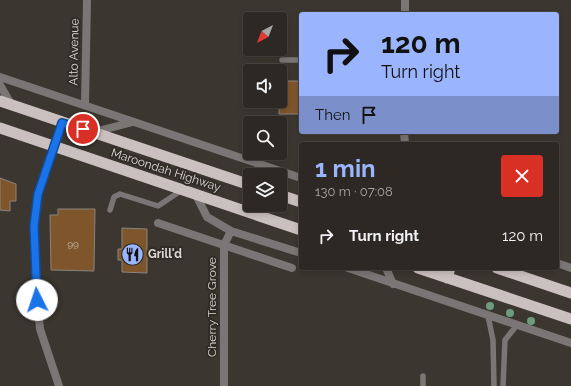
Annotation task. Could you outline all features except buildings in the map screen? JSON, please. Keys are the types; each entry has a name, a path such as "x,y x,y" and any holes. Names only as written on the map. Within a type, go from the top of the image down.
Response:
{"highway":[{"name":"Maroondah Highway","path":"0,101 243,183"},
{"name":"Maroondah Highway","path":"0,128 299,229"},
{"path":"287,197 299,201"},
{"path":"430,270 449,273 571,319"},
{"path":"503,270 571,293"}],"street":[{"name":"Alto Avenue","path":"85,105 87,0"},
{"path":"405,0 405,12"},
{"path":"0,77 299,177"},
{"path":"0,85 12,106"},
{"path":"93,132 134,122"},
{"path":"59,386 40,329 36,285 34,226 38,194 62,123"},
{"path":"195,193 207,217 231,230 299,252"},
{"path":"158,223 292,268"},
{"name":"Cherry Tree Grove","path":"224,386 224,245 231,230"},
{"path":"559,264 571,268"},
{"path":"354,270 571,343"},
{"path":"387,270 393,284"}],"lane":[{"path":"282,60 299,60"},
{"path":"110,210 114,197 120,194 158,206 182,190"},
{"path":"488,316 493,340 494,386"},
{"path":"503,386 505,340 517,325"},
{"path":"423,376 423,386"}],"place":[{"name":"Grill'd","path":"132,254"}],"route":[{"path":"37,300 34,226 38,194 62,123 83,129"}]}
